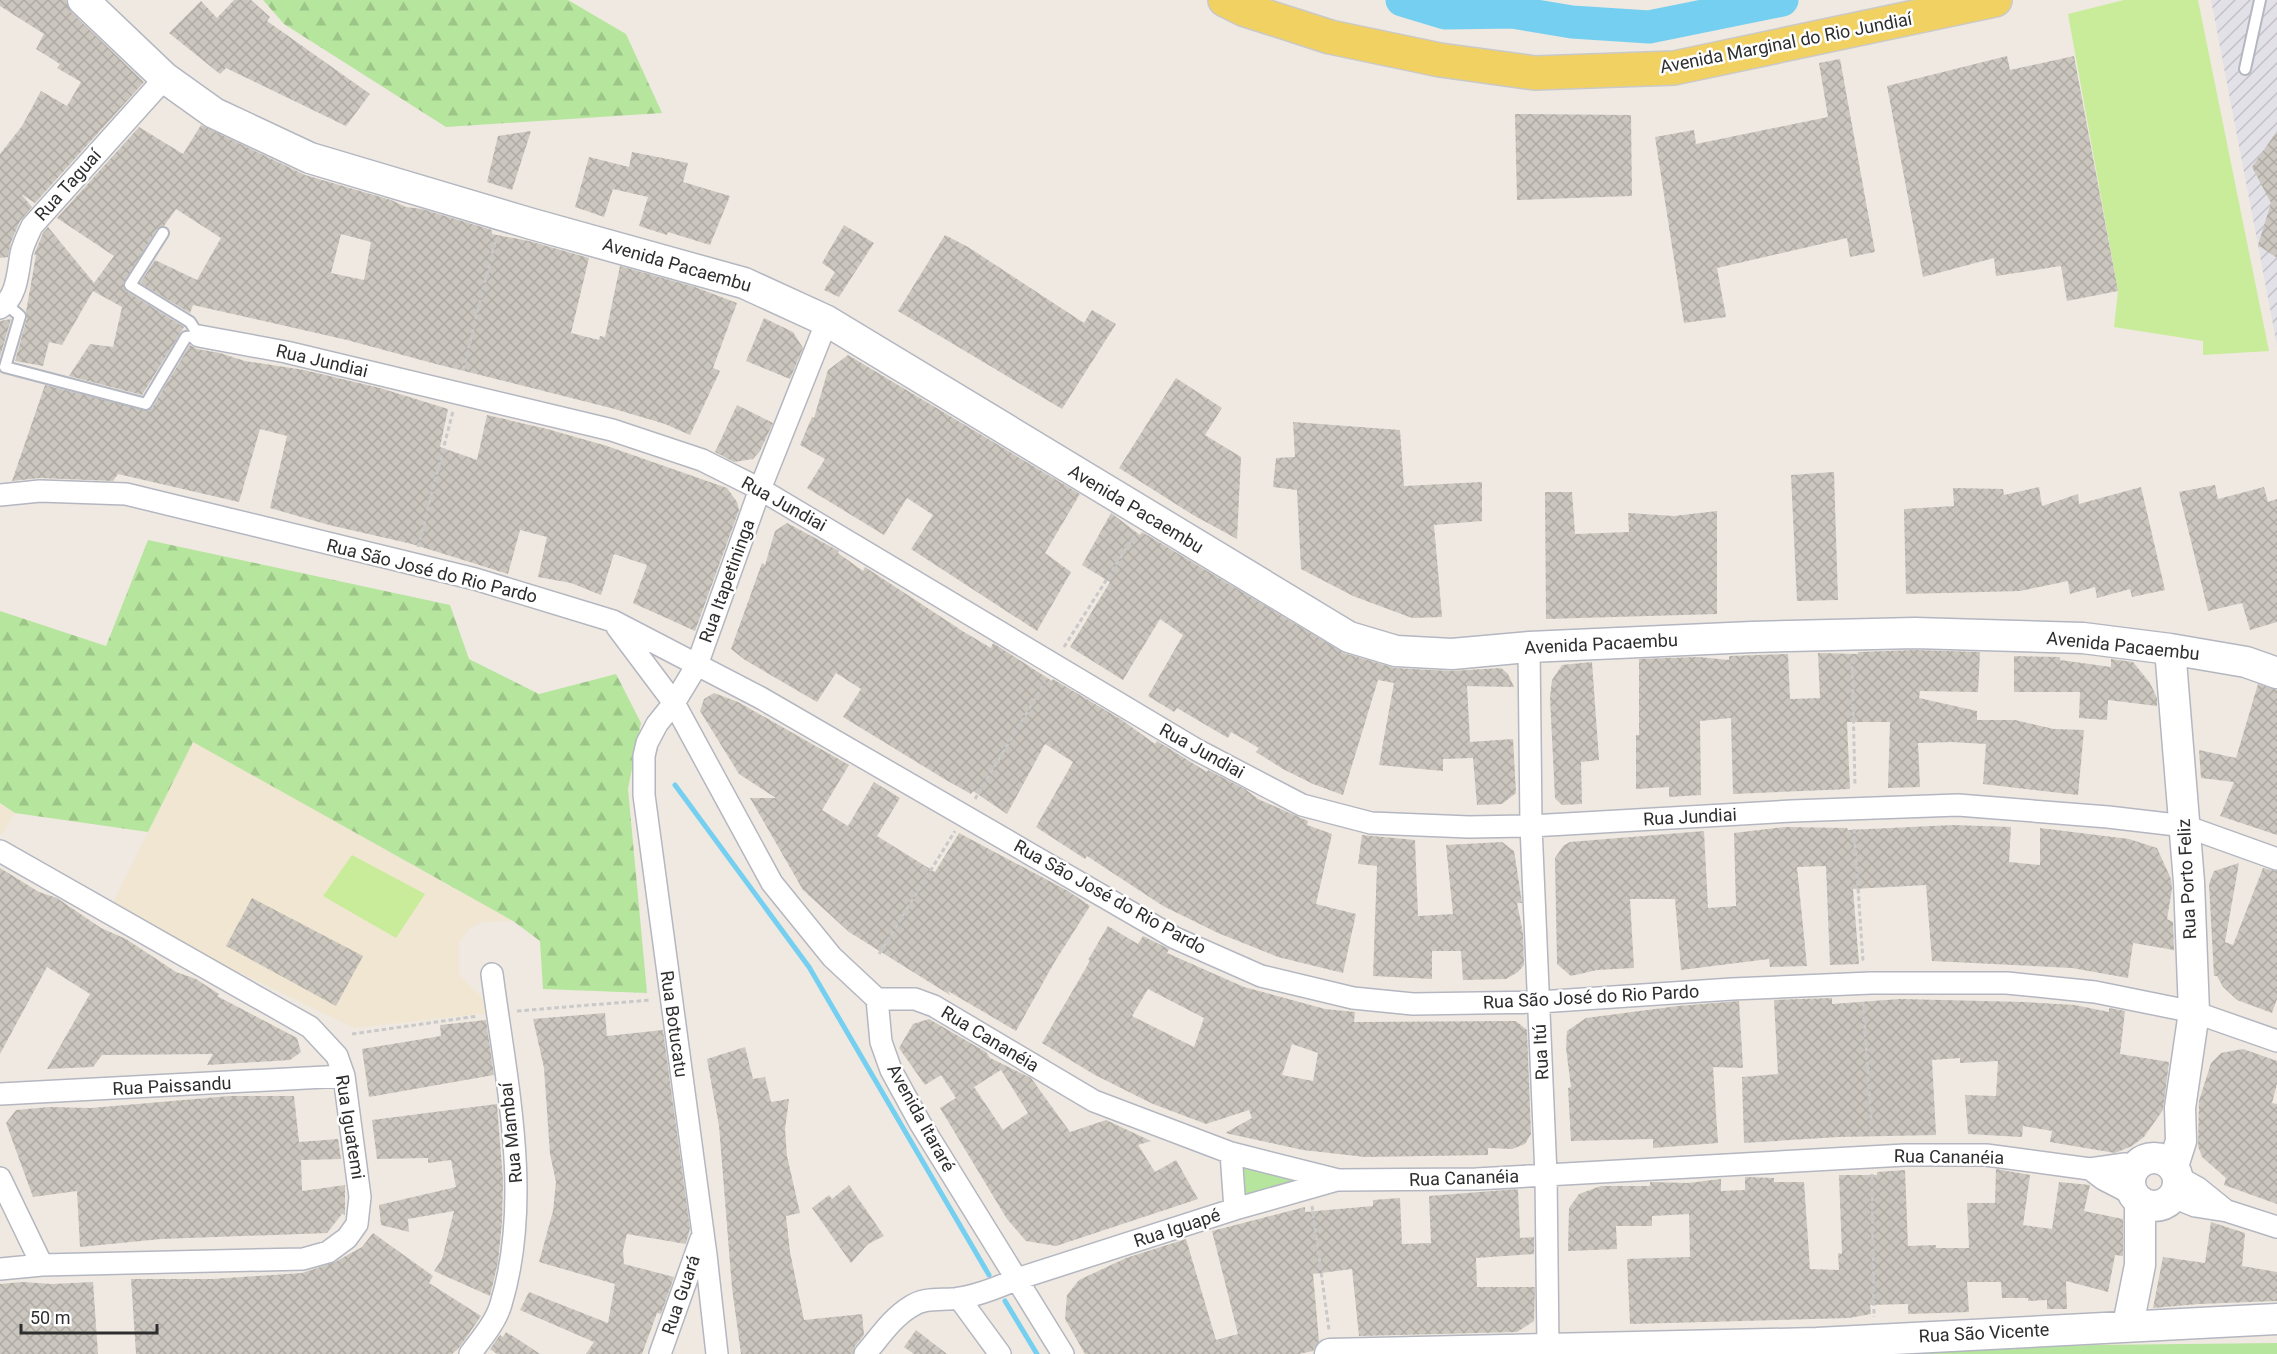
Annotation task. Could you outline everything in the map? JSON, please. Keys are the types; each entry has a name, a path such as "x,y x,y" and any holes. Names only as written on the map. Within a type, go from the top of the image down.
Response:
{"main road":[{"name":"Avenida Pacaembu","path":"83,0 165,78 214,113 310,158 532,224 744,283 827,321 1349,637 1396,651 1452,654 1530,647 1752,637 1915,633 2083,638 2246,662 2277,673"},
{"name":"Avenida Marginal do Rio Jundiaí","path":"1225,0 1243,9 1330,37 1440,60 1535,73 1674,68 1995,0"},
{"name":"Rua Porto Feliz","path":"2128,1325 2140,1265 2152,1242 2156,1183 2180,1108 2194,1012 2189,882 2170,649"},
{"name":"Rua São Vicente","path":"1331,1354 1817,1343 2277,1319"}],"street":[{"name":"Rua Taguaí","path":"3,306 12,293 21,253 32,226 165,78"},
{"name":"Rua Itapetininga","path":"674,703 697,665 760,489 827,321"},
{"name":"Rua Jundiai","path":"199,336 297,354 612,430 702,460 760,489 1197,750 1302,805 1371,823 1470,827 1531,826 1792,811 1958,805 2108,817 2185,826 2277,859"},
{"name":"Rua São José do Rio Pardo","path":"0,495 40,492 126,494 475,579 613,621 761,698 1175,938 1261,976 1353,998 1413,1004 1539,1002 1848,984 2007,983 2095,992 2194,1012 2277,1041"},
{"path":"613,621 674,703 772,883 832,957 877,999"},
{"name":"Rua Itú","path":"1530,647 1531,826 1546,1175 1548,1348"},
{"name":"Rua Botucatu","path":"674,703 657,724 644,756 644,795 717,1354"},
{"name":"Rua Iguatemi","path":"0,851 310,1027 337,1056 344,1076 360,1197 357,1224 347,1238 328,1252 303,1259 42,1265 0,1269"},
{"name":"Rua Mambaí","path":"470,1354 485,1335 501,1306 515,1238 517,1171 492,974"},
{"name":"Rua Cananéia","path":"877,999 915,999 934,1006 1094,1101 1231,1153 1338,1180 1476,1179 1905,1155 1986,1155 2090,1169 2125,1164 2156,1183 2198,1188 2227,1211 2277,1227"},
{"name":"Avenida Itararé","path":"877,999 881,1041 891,1070 920,1123 1063,1354"},
{"name":"Rua Paissandu","path":"0,1094 344,1076"},
{"path":"1231,1153 1235,1209"},
{"path":"0,1178 42,1265"},
{"name":"Rua Iguapé","path":"865,1354 910,1306 928,1298 959,1298 989,1290 1235,1209 1338,1180"},
{"name":"Rua Guará","path":"660,1354 702,1235"},
{"path":"959,1298 1000,1354"}],"lane":[{"path":"2246,69 2260,0"},
{"path":"3,306 20,316 6,367 146,404 186,337 199,336 190,322 130,285 163,233"}],"path":[{"path":"463,370 498,232"},
{"path":"417,549 454,408"},
{"path":"1063,648 1139,528"},
{"path":"1852,654 1855,786"},
{"path":"975,799 1049,675"},
{"path":"1854,829 1863,961"},
{"path":"879,954 956,830"},
{"path":"352,1034 497,1013 671,998"},
{"path":"1863,1000 1872,1132"},
{"path":"1872,1174 1874,1317"},
{"path":"1309,1188 1331,1354"}],"shaded area":[{"path":"2211,0 2277,0 2277,346 2258,245"},
{"path":"193,742 513,921 482,922 469,929 459,942 459,975 480,995 489,1013 354,1028 137,923 111,907"},
{"path":"0,803 15,813 1,835 0,835"}],"green space":[{"path":"263,0 568,0 626,34 662,113 446,127 284,24"},
{"path":"2124,0 2198,0 2269,351 2203,355 2203,341 2114,327 2118,291 2068,14"},
{"path":"148,540 450,605 469,659 539,694 616,674 641,723 628,789 647,993 543,989 540,941 513,921 193,742 148,832 15,813 0,803 0,611 106,646"},
{"path":"352,855 425,894 396,938 323,896"},
{"path":"1244,1167 1297,1180 1245,1196"},
{"path":"2277,1343 2277,1354 1762,1354 2095,1345"}],"building":[{"path":"0,0 66,0 71,12 144,82 35,203 21,194 32,207 20,221 11,242 8,257 0,258 0,154 22,126 41,91 67,106 81,82 57,68 60,64 36,49 44,34 0,6"},
{"path":"234,0 251,0 270,17 267,21 370,94 346,126 226,68 220,74 169,33 201,1 217,18"},
{"path":"2007,56 2010,70 2074,56 2118,291 2067,301 2061,266 1996,276 1994,258 1923,277 1887,86"},
{"path":"1840,59 1875,252 1850,257 1847,238 1717,268 1726,317 1684,323 1655,137 1694,130 1696,144 1828,117 1819,63"},
{"path":"1515,114 1631,115 1632,196 1517,200"},
{"path":"201,125 305,175 391,200 406,207 422,209 492,230 492,234 529,241 589,258 571,333 599,340 600,336 605,337 620,266 695,287 737,303 713,368 720,371 690,435 665,424 611,408 347,340 193,305 190,313 140,283 155,260 197,280 221,238 176,209 164,226 157,229 123,284 126,291 184,327 142,395 69,376 90,344 113,347 122,307 93,291 62,345 49,342 43,366 15,361 27,318 26,312 36,255 34,255 43,233 48,227 94,283 114,256 57,218 139,127 183,154","holes":["341,234 371,242 364,280 331,273"]},
{"path":"531,131 512,190 487,182 498,136"},
{"path":"2277,131 2277,258 2258,245 2271,203 2252,167"},
{"path":"632,152 688,163 683,182 730,196 710,245 639,226 648,197 613,189 604,217 575,207 589,157 629,167"},
{"path":"844,225 874,243 839,297 824,290 835,272 822,263"},
{"path":"945,235 968,247 1084,323 1092,310 1116,324 1062,409 898,311"},
{"path":"764,318 793,332 803,348 790,379 746,361"},
{"path":"11,319 0,357 0,321"},
{"path":"190,345 197,349 245,361 304,370 380,388 448,409 440,447 477,460 487,415 607,446 727,488 737,502 739,510 695,631 633,603 647,565 614,554 601,595 571,583 538,577 547,537 520,530 508,574 412,544 329,525 270,508 287,436 260,429 239,502 118,474 113,481 40,478 12,481 45,385 148,411"},
{"path":"848,355 1080,494 1045,553 1071,572 1037,631 911,549 933,515 907,498 884,535 807,488 825,459 800,445 812,417 814,418 828,370"},
{"path":"1176,378 1222,408 1205,435 1241,457 1237,539 1193,515 1119,468"},
{"path":"737,405 773,423 760,451 753,459 734,462 715,452"},
{"path":"1293,422 1400,430 1404,486 1482,482 1482,521 1434,525 1442,617 1412,618 1353,596 1301,569 1297,490 1273,487 1276,458 1295,457"},
{"path":"1834,472 1838,600 1797,601 1791,475"},
{"path":"2215,485 2218,499 2264,487 2268,502 2277,499 2277,622 2250,630 2242,603 2208,611 2179,492"},
{"path":"2039,487 2042,506 2078,494 2079,504 2141,487 2165,590 2132,597 2130,589 2097,598 2095,587 2070,594 2068,581 2020,591 1906,594 1904,509 1954,506 1953,488 2003,489 2004,495"},
{"path":"1545,492 1572,492 1575,534 1629,532 1628,513 1674,516 1717,511 1717,614 1546,619"},
{"path":"1111,513 1140,535 1142,532 1344,653 1395,668 1451,671 1501,668 1508,674 1514,687 1467,686 1470,742 1513,739 1516,793 1502,804 1477,805 1473,758 1443,759 1443,771 1379,765 1394,683 1378,680 1343,795 1313,784 1283,769 1256,752 1259,748 1231,732 1228,738 1177,708 1174,712 1148,696 1183,635 1160,619 1123,680 1070,647 1110,582 1082,565"},
{"path":"787,523 839,551 838,553 863,571 865,567 991,648 993,643 1052,681 1053,679 1122,720 1155,744 1157,741 1207,772 1208,770 1245,789 1258,799 1308,821 1307,825 1332,834 1316,904 1356,914 1343,973 1278,957 1218,933 1163,906 1087,856 1085,859 1036,827 1073,762 1045,744 1007,814 973,791 971,794 946,780 843,717 861,689 836,673 817,702 745,660 731,649 762,563 765,565 775,531"},
{"path":"1915,650 1980,652 1978,692 1920,691 1919,698 1977,711 1977,720 2015,720 2054,729 2084,730 2078,795 1983,784 1986,744 1952,742 1918,743 1920,787 1888,788 1890,722 1847,722 1850,789 1733,794 1731,718 1700,721 1701,795 1669,797 1669,787 1636,789 1639,659 1698,657 1729,660 1729,656 1788,654 1790,699 1820,698 1818,653 1858,654 1858,652"},
{"path":"2014,656 2060,657 2060,660 2111,667 2111,659 2133,662 2150,683 2157,698 2157,706 2108,700 2107,720 2079,718 2080,692 2014,692"},
{"path":"1592,662 1599,760 1581,762 1582,804 1562,805 1555,798 1550,698 1552,680 1562,665"},
{"path":"2258,684 2277,690 2277,835 2220,816 2234,782 2201,778 2199,750 2236,758"},
{"path":"714,693 738,702 849,765 822,810 848,826 874,782 900,798 877,836 935,872 959,833 1068,891 1090,906 1054,963 1016,1031 948,991 950,995 849,932 803,890 750,798 776,798 739,774 700,711 704,699"},
{"path":"1953,825 2011,827 2009,862 2040,865 2040,828 2129,839 2157,848 2171,879 2172,889 2167,919 2173,922 2174,950 2133,943 2128,978 2072,968 1932,961 1926,885 1853,889 1859,964 1830,965 1826,866 1797,867 1807,966 1770,967 1769,959 1681,970 1675,899 1630,899 1634,968 1597,970 1571,976 1557,964 1555,858 1563,846 1570,842 1704,831 1708,908 1736,906 1734,833 1785,827 1847,828 1848,830"},
{"path":"1362,835 1415,840 1418,916 1453,914 1446,845 1502,842 1514,851 1522,903 1517,903 1523,933 1524,965 1518,972 1506,979 1463,980 1461,951 1432,951 1432,979 1373,976 1377,866 1358,864"},
{"path":"2239,863 2225,942 2233,945 2263,868 2277,871 2277,999 2272,1013 2237,1000 2223,987 2217,976 2214,976 2209,884 2214,871"},
{"path":"0,868 39,892 57,898 101,928 126,939 176,972 196,979 219,994 217,996 297,1038 301,1052 290,1060 207,1065 213,1054 102,1055 93,1067 47,1069 90,994 47,967 0,1054"},
{"path":"252,898 363,956 336,1006 226,946"},
{"path":"1108,926 1138,944 1143,936 1169,949 1167,953 1244,987 1325,1009 1355,1012 1354,1022 1516,1021 1527,1030 1531,1134 1525,1144 1512,1149 1488,1148 1488,1155 1365,1157 1303,1150 1225,1133 1252,1118 1249,1110 1206,1124 1153,1104 1095,1075 1042,1043 1090,961 1088,960","holes":["1148,989 1204,1018 1194,1047 1132,1016","1292,1044 1318,1053 1313,1081 1282,1075"]},
{"path":"1832,998 1832,1004 1900,999 2025,1002 2075,1005 2109,1012 2109,1008 2125,1011 2120,1054 2169,1062 2163,1110 2144,1137 2132,1146 2115,1153 2050,1142 2052,1131 2023,1126 2022,1137 1968,1134 1965,1095 1996,1096 1998,1061 1960,1063 1960,1058 1932,1060 1936,1135 1839,1137 1744,1143 1742,1077 1778,1074 1774,1000"},
{"path":"1739,1001 1743,1068 1713,1067 1718,1143 1653,1148 1653,1139 1571,1141 1568,1088 1571,1087 1566,1048 1567,1031 1586,1018"},
{"path":"605,1013 607,1036 663,1030 690,1228 686,1244 627,1234 623,1250 624,1264 674,1277 661,1314 657,1313 642,1354 586,1354 594,1342 520,1310 529,1292 608,1323 615,1284 539,1262 553,1211 556,1182 550,1154 544,1068 533,1019"},
{"path":"929,1019 986,1052 990,1058 1031,1078 1070,1132 1106,1120 1151,1141 1138,1145 1155,1172 1176,1160 1198,1199 1056,1246 1026,1241 1007,1219 940,1108 956,1098 941,1075 925,1085 899,1048 913,1024","holes":["1001,1070 1028,1113 1003,1130 974,1087"]},
{"path":"486,1020 494,1075 369,1097 362,1049 441,1036 440,1025"},
{"path":"745,1047 753,1079 765,1077 771,1102 789,1099 785,1129 787,1156 800,1213 786,1216 790,1252 804,1320 862,1314 864,1335 855,1346 853,1354 741,1354 732,1288 719,1126 707,1059"},
{"path":"2243,1049 2277,1061 2277,1084 2272,1103 2277,1104 2277,1204 2224,1185 2226,1178 2202,1157 2198,1146 2199,1101 2211,1063 2221,1053"},
{"path":"230,1096 294,1096 299,1142 338,1139 341,1159 301,1160 302,1191 345,1185 345,1215 342,1214 327,1233 161,1239 80,1247 77,1191 33,1197 6,1123 16,1110 50,1107 91,1108"},
{"path":"497,1104 503,1181 502,1222 498,1262 490,1296 434,1271 442,1259 454,1211 408,1219 409,1232 381,1225 379,1205 456,1187 451,1160 428,1163 428,1158 377,1159 372,1120"},
{"path":"1996,1169 2030,1175 2023,1225 2052,1229 2059,1182 2090,1185 2084,1211 2123,1219 2123,1256 2115,1255 2108,1292 2066,1281 2067,1309 2047,1309 2047,1300 2028,1301 2028,1298 2002,1298 2001,1282 1967,1282 1969,1312 1908,1314 1908,1304 1870,1305 1871,1314 1849,1318 1630,1324 1627,1259 1690,1257 1689,1214 1652,1216 1652,1226 1616,1226 1617,1249 1568,1251 1569,1208 1579,1194 1601,1186 1650,1186 1650,1182 1688,1183 1721,1179 1721,1191 1745,1190 1745,1177 1774,1178 1774,1182 1804,1182 1810,1269 1839,1270 1838,1253 1842,1254 1839,1175 1877,1175 1877,1172 1905,1170 1908,1246 1936,1245 1936,1248 1969,1248 1967,1203 1995,1203"},
{"path":"849,1185 884,1236 868,1244 851,1263 812,1208 829,1195 832,1199"},
{"path":"1518,1189 1520,1238 1534,1237 1534,1254 1476,1258 1477,1287 1535,1287 1534,1321 1517,1332 1359,1336 1352,1269 1313,1274 1319,1341 1313,1351 1299,1354 1085,1354 1065,1319 1067,1295 1079,1280 1126,1258 1186,1239 1216,1340 1238,1334 1212,1231 1305,1207 1305,1212 1373,1206 1373,1200 1400,1198 1402,1244 1431,1243 1429,1196"},
{"path":"2211,1222 2245,1233 2242,1266 2277,1272 2277,1301 2153,1308 2163,1257 2205,1263"},
{"path":"373,1233 433,1276 429,1283 481,1316 459,1348 452,1354 136,1354 131,1279 212,1279 302,1273 335,1262 362,1247"},
{"path":"22,1282 52,1284 93,1282 98,1354 0,1354 0,1284"},
{"path":"916,1330 947,1354 914,1354 904,1347"},
{"path":"506,1332 540,1354 497,1354 490,1349 500,1335 503,1337"}],"waterway":[{"path":"1402,0 1445,13 1512,12 1572,22 1649,27 1782,0"},
{"path":"675,785 809,967 989,1275"},
{"path":"1005,1301 1037,1354"}]}
